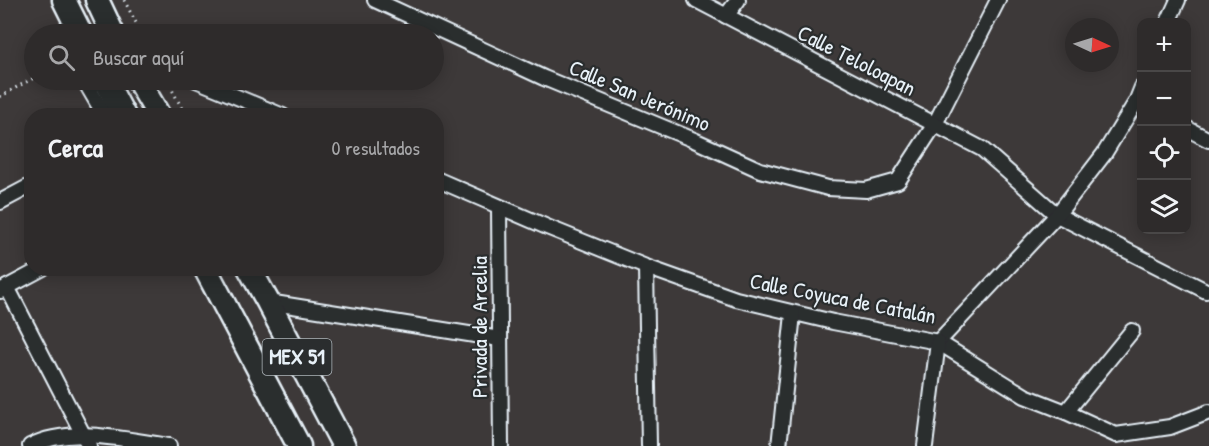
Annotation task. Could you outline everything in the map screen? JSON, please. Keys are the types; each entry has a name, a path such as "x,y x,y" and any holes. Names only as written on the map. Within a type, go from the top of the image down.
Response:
{"main road":[{"path":"64,0 76,24"},
{"path":"97,0 108,24"},
{"path":"110,90 120,108"},
{"path":"144,90 154,108"},
{"name":"MEX 51","path":"209,276 299,446"},
{"name":"MEX 51","path":"253,276 344,446"}],"street":[{"name":"Calle San Jerónimo","path":"375,0 427,24"},
{"name":"Calle Teloloapan","path":"696,0 982,149 1057,215 1206,291"},
{"path":"726,16 738,0"},
{"path":"1170,18 1178,0"},
{"path":"935,124 994,2"},
{"name":"Calle San Jerónimo","path":"444,32 544,78 760,170 828,188 866,190 898,181 935,124"},
{"path":"90,90 100,108"},
{"path":"220,90 264,108"},
{"name":"Calle Coyuca de Catalán","path":"444,182 646,267 736,299 793,314 938,342 1057,215 1104,154 1137,106"},
{"path":"1191,131 1209,140"},
{"path":"0,202 24,189"},
{"name":"Privada de Arcelia","path":"500,207 501,446"},
{"path":"646,267 649,446"},
{"path":"28,276 4,289 87,440"},
{"path":"268,302 500,339"},
{"path":"779,446 793,314"},
{"path":"1066,412 1132,332"},
{"path":"925,446 938,342 1025,396 1116,435 1170,427 1209,412"},
{"path":"30,446 60,436 169,446"}],"path":[{"path":"124,0 137,24"},
{"path":"0,97 24,83"},
{"path":"172,90 182,108"}]}
